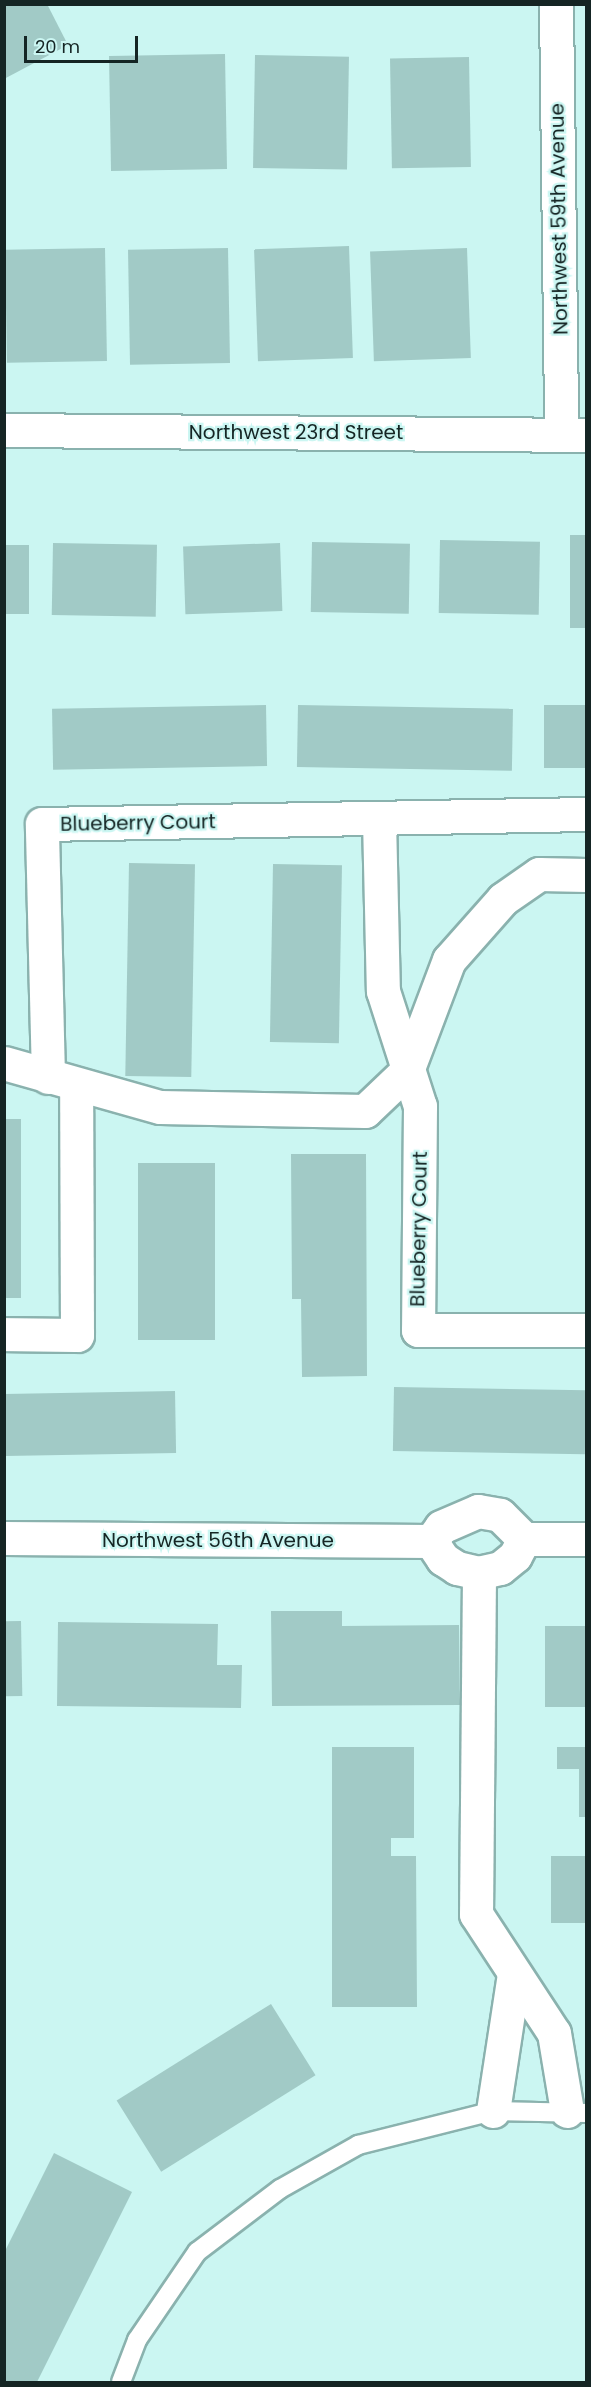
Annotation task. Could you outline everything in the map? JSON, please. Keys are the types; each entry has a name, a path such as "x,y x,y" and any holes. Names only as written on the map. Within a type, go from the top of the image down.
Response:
{"street":[{"name":"Northwest 59th Avenue","path":"556,4 574,435"},
{"name":"Northwest 23rd Street","path":"4,430 574,435"},
{"name":"Blueberry Court","path":"4,1334 77,1335 62,1081 42,824 586,814"},
{"name":"Blueberry Court","path":"379,819 383,991 420,1106 418,1330 586,1330"},
{"path":"4,1063 160,1107 365,1111 407,1071 449,960 503,899 539,873 586,875"},
{"path":"524,1539 515,1556 500,1568 479,1573 457,1568 442,1559 430,1541 441,1527 478,1511 501,1515 524,1539 586,1539"},
{"name":"Northwest 56th Avenue","path":"4,1538 430,1541"},
{"path":"479,1573 476,1914 555,2033 577,2112"},
{"path":"493,2111 514,1974"}],"lane":[{"path":"121,2382 137,2340 198,2252 280,2189 358,2145 493,2111 577,2112"}],"building":[{"path":"4,4 47,4 68,45 4,79"},
{"path":"225,54 227,169 111,171 109,56"},
{"path":"255,55 349,57 347,170 253,168"},
{"path":"469,57 471,167 392,168 390,58"},
{"path":"349,246 353,358 258,361 254,249"},
{"path":"105,248 107,361 7,363 5,250"},
{"path":"228,248 230,363 130,365 128,250"},
{"path":"467,248 471,358 374,361 370,251"},
{"path":"570,535 586,535 586,628 570,628"},
{"path":"440,540 540,542 539,615 439,613"},
{"path":"312,542 410,544 409,614 311,612"},
{"path":"53,543 157,545 156,617 52,615"},
{"path":"280,543 282,611 185,614 183,546"},
{"path":"4,545 29,545 29,614 4,614"},
{"path":"266,705 267,766 53,770 52,709"},
{"path":"298,705 513,709 512,771 297,767"},
{"path":"544,705 586,705 586,768 544,768"},
{"path":"129,863 195,864 191,1077 125,1076"},
{"path":"273,864 342,865 339,1043 270,1042"},
{"path":"4,1119 21,1119 21,1298 4,1298"},
{"path":"291,1154 366,1154 367,1376 302,1377 301,1299 292,1299"},
{"path":"138,1163 215,1163 215,1340 138,1340"},
{"path":"394,1387 586,1390 585,1454 393,1451"},
{"path":"175,1391 176,1453 5,1456 4,1394"},
{"path":"271,1611 342,1611 342,1626 459,1625 460,1705 272,1706"},
{"path":"4,1621 21,1621 22,1696 5,1696"},
{"path":"58,1622 218,1624 217,1665 242,1665 241,1708 57,1706"},
{"path":"545,1626 586,1626 586,1707 545,1707"},
{"path":"332,1747 414,1747 414,1838 391,1838 391,1856 416,1856 417,2007 332,2007"},
{"path":"557,1747 586,1747 586,1817 579,1817 579,1769 557,1769"},
{"path":"551,1856 586,1856 586,1923 551,1923"},
{"path":"271,2004 316,2075 161,2172 117,2100"},
{"path":"54,2153 132,2192 37,2382 4,2382 4,2253"}]}
